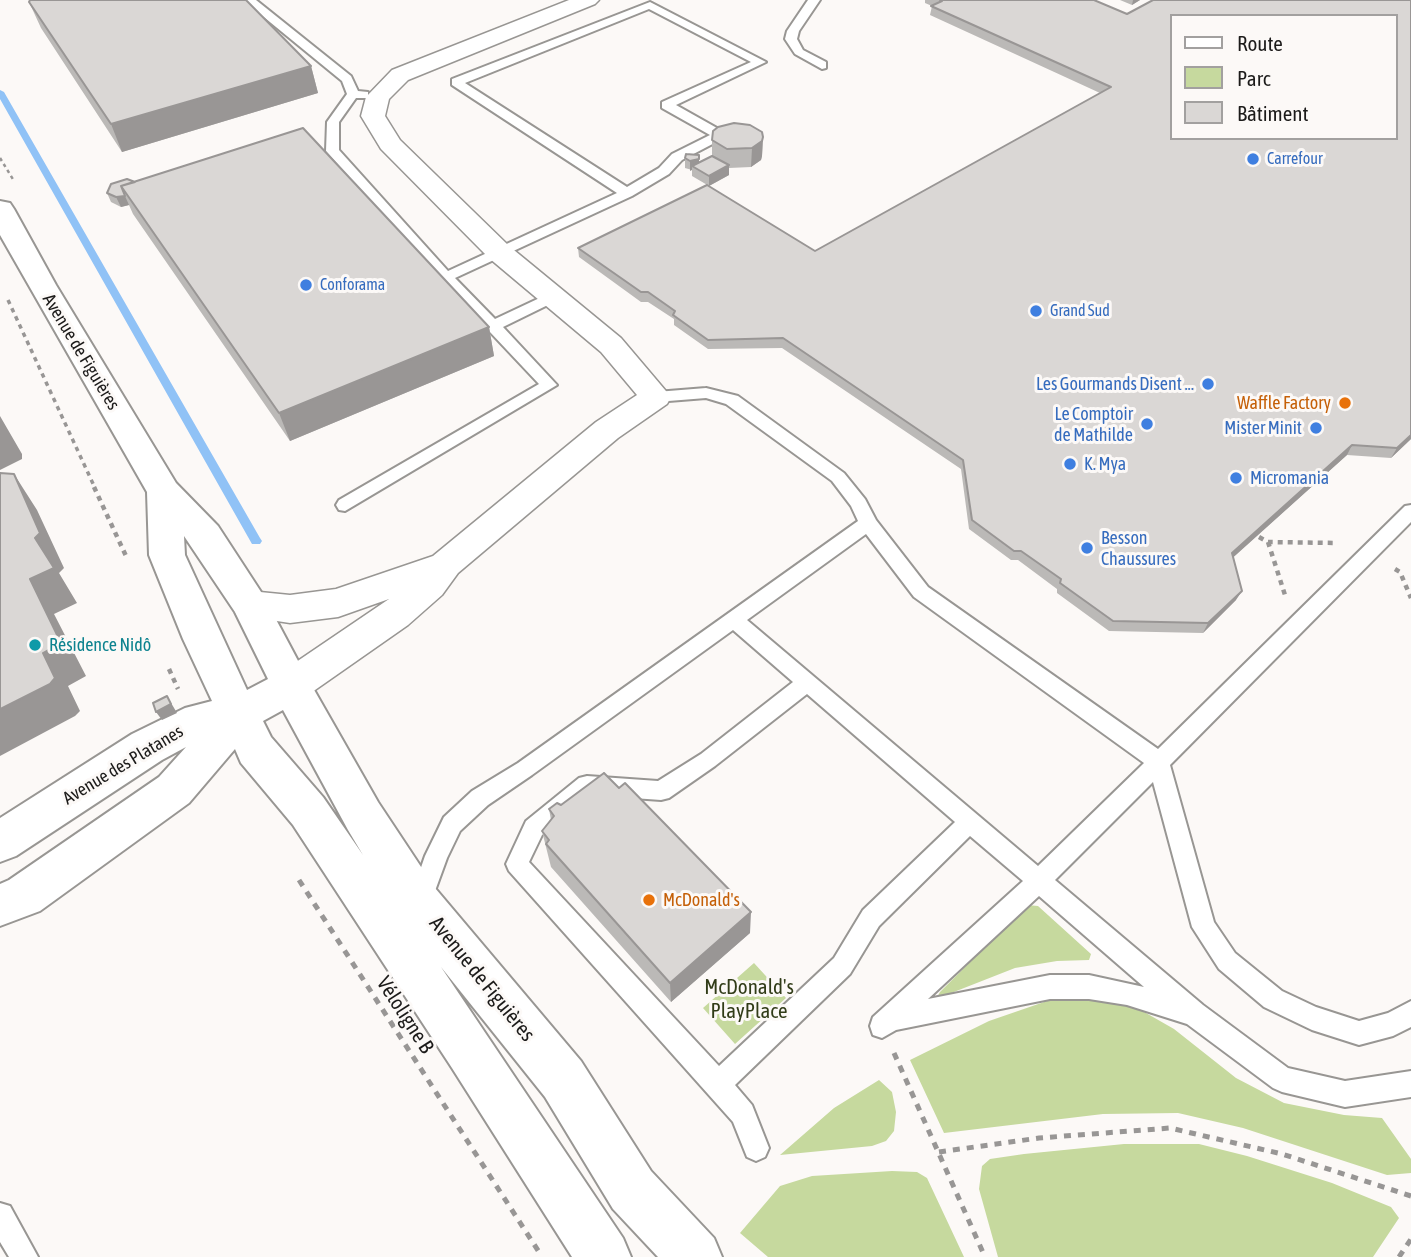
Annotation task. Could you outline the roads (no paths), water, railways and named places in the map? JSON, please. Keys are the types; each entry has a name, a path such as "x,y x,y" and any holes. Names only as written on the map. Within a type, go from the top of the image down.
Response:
{"main road":[{"name":"Avenue de Figuières","path":"0,209 41,285 164,492 205,535 250,605 363,816 419,903 563,1079 632,1190 695,1257"},
{"name":"Avenue de Figuières","path":"164,492 167,555 202,639 256,750 308,811 470,1050 578,1249"},
{"path":"240,714 291,686"},
{"name":"Avenue des Platanes","path":"0,842 147,747 199,720 240,714"},
{"name":"Avenue des Platanes","path":"0,905 24,896 174,790 240,714"}],"street":[{"path":"291,686 395,615 429,585 446,564 607,430 656,397 611,345 551,298 499,252 390,144 373,116 366,96 426,63 588,0"},
{"path":"250,605 290,609 338,603 375,592 446,564"}],"lane":[{"path":"249,0 366,96 333,122 332,151 549,385 345,505"},
{"path":"814,0 793,31 791,39 799,51 822,65"},
{"path":"446,277 627,193 664,171 677,157 719,135 666,105 760,62 650,5 456,82 627,193"},
{"path":"493,326 551,298"},
{"path":"656,397 706,393 732,400 838,477 859,503 868,523 921,592 1158,761 1204,927 1227,961 1273,999 1312,1018 1359,1033 1392,1024 1411,1013"},
{"path":"1194,1014 1127,993 1089,987 1050,987 885,1023 1039,881 1411,511"},
{"path":"419,903 452,824 480,798 525,769 868,523"},
{"path":"734,620 1194,1014 1282,1079 1345,1094 1411,1084"},
{"path":"756,1148 743,1114 719,1083 517,864 534,828 587,785 661,791 708,760 807,683"},
{"path":"719,1083 842,967 871,918 970,822"},
{"path":"0,1216 24,1257"}],"waterway":[{"path":"0,92 256,541"}],"place":[{"name":"Carrefour","path":"1253,159"},
{"name":"Conforama","path":"306,285"},
{"name":"Grand Sud","path":"1036,311"},
{"name":"Les Gourmands Disent ...","path":"1208,384"},
{"name":"Waffle Factory","path":"1345,403"},
{"name":"Le Comptoir de Mathilde","path":"1147,424"},
{"name":"Mister Minit","path":"1316,428"},
{"name":"K. Mya","path":"1070,464"},
{"name":"Micromania","path":"1236,478"},
{"name":"Besson Chaussures","path":"1087,548"},
{"name":"Résidence Nidô","path":"35,645"},
{"name":"McDonald's","path":"649,900"}],"park label":[{"name":"McDonald's PlayPlace","path":"749,999"}]}
